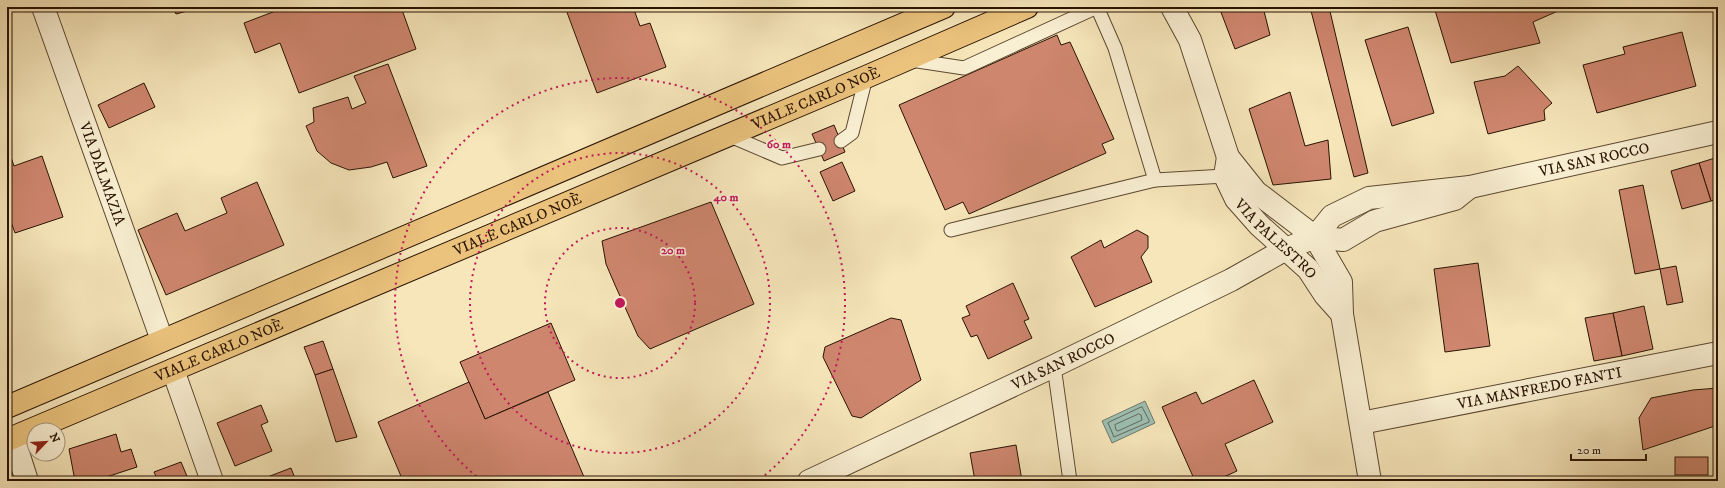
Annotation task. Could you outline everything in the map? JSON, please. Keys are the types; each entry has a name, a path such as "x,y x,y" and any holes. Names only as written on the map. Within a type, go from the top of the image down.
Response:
{"main road":[{"name":"VIALE CARLO NOÈ","path":"7,406 944,7"},
{"name":"VIALE CARLO NOÈ","path":"10,438 866,77 1027,7"}],"street":[{"name":"VIA DALMAZIA","path":"43,7 162,340"},
{"name":"VIA PALESTRO","path":"1172,7 1190,40"},
{"name":"VIA PALESTRO","path":"1187,7 1190,40 1236,199 1259,225 1308,269 1325,295 1342,314"},
{"name":"VIA SAN ROCCO","path":"809,481 1054,366 1231,280 1286,249 1315,237 1332,216 1369,198 1470,187 1718,132"},
{"name":"VIA PALESTRO","path":"1226,166 1256,192 1315,237 1341,282 1342,314 1370,481"},
{"name":"VIA MANFREDO FANTI","path":"1361,423 1718,353"},
{"path":"173,370 212,481"},
{"path":"10,438 27,481"}],"lane":[{"path":"907,59 964,68 1097,7 1115,48 1155,180"},
{"path":"841,141 852,134 866,77"},
{"path":"728,135 782,158 818,149"},
{"path":"951,230 1155,180 1226,166"},
{"path":"1054,366 1070,481"}],"water":[{"path":"1145,401 1155,423 1112,443 1102,421"}],"building":[{"path":"172,7 194,7 195,9 176,14"},
{"path":"286,7 401,7 416,49 299,93 280,43 255,53 244,23"},
{"path":"565,7 633,7 640,26 650,23 666,67 597,93"},
{"path":"1219,7 1263,7 1270,35 1235,49"},
{"path":"1310,7 1329,7 1368,173 1354,177"},
{"path":"1434,7 1567,7 1533,22 1540,43 1451,63"},
{"path":"1408,27 1434,113 1392,126 1365,40"},
{"path":"1682,32 1696,86 1597,113 1583,65 1625,54 1623,47"},
{"path":"1057,35 1061,45 1070,42 1114,139 1102,144 1106,153 969,214 963,202 945,210 899,105"},
{"path":"388,64 427,166 393,178 387,162 371,167 349,170 331,163 317,151 306,126 314,122 313,108 348,97 352,109 366,103 354,76"},
{"path":"1518,66 1552,103 1544,110 1545,120 1488,134 1474,82 1505,76"},
{"path":"144,83 155,107 109,128 98,105"},
{"path":"1290,92 1305,146 1328,140 1331,179 1273,185 1249,109"},
{"path":"834,125 845,152 824,161 812,134"},
{"path":"7,145 14,166 42,156 63,217 15,233 7,211"},
{"path":"1718,157 1718,199 1711,201 1699,163"},
{"path":"842,162 855,191 833,201 820,172"},
{"path":"1699,163 1711,201 1682,209 1671,171"},
{"path":"257,182 284,245 166,295 138,230 177,213 185,231 227,213 221,198"},
{"path":"1643,185 1660,269 1635,274 1619,190"},
{"path":"711,202 754,304 650,349 638,336 615,285 606,264 602,241"},
{"path":"1137,230 1148,236 1148,248 1141,257 1152,282 1095,307 1071,257 1101,240 1104,248"},
{"path":"1478,263 1490,346 1445,352 1434,269"},
{"path":"1676,266 1683,302 1667,305 1660,269"},
{"path":"1013,283 1029,319 1024,321 1032,338 988,359 977,335 971,337 962,318 970,315 966,306"},
{"path":"1644,306 1653,349 1622,356 1613,313"},
{"path":"1613,313 1622,356 1594,361 1585,318"},
{"path":"891,318 901,320 921,380 861,418 852,416 823,357 825,347"},
{"path":"551,323 575,380 485,419 460,362"},
{"path":"323,341 333,369 315,375 304,347"},
{"path":"333,369 357,437 336,442 315,375"},
{"path":"1254,380 1273,422 1225,444 1237,471 1215,481 1195,481 1162,407 1196,392 1202,404"},
{"path":"469,382 485,419 548,392 584,477 575,481 403,481 378,422"},
{"path":"1718,388 1718,425 1643,450 1639,418 1651,398 1693,390"},
{"path":"261,405 268,422 261,425 272,451 235,466 217,423"},
{"path":"116,434 121,452 131,449 137,467 94,481 75,481 69,449"},
{"path":"1016,445 1022,481 975,481 970,453"},
{"path":"1675,457 1708,457 1708,475 1675,475"},
{"path":"181,462 189,481 158,481 154,472"},
{"path":"291,468 296,481 257,481"}]}
